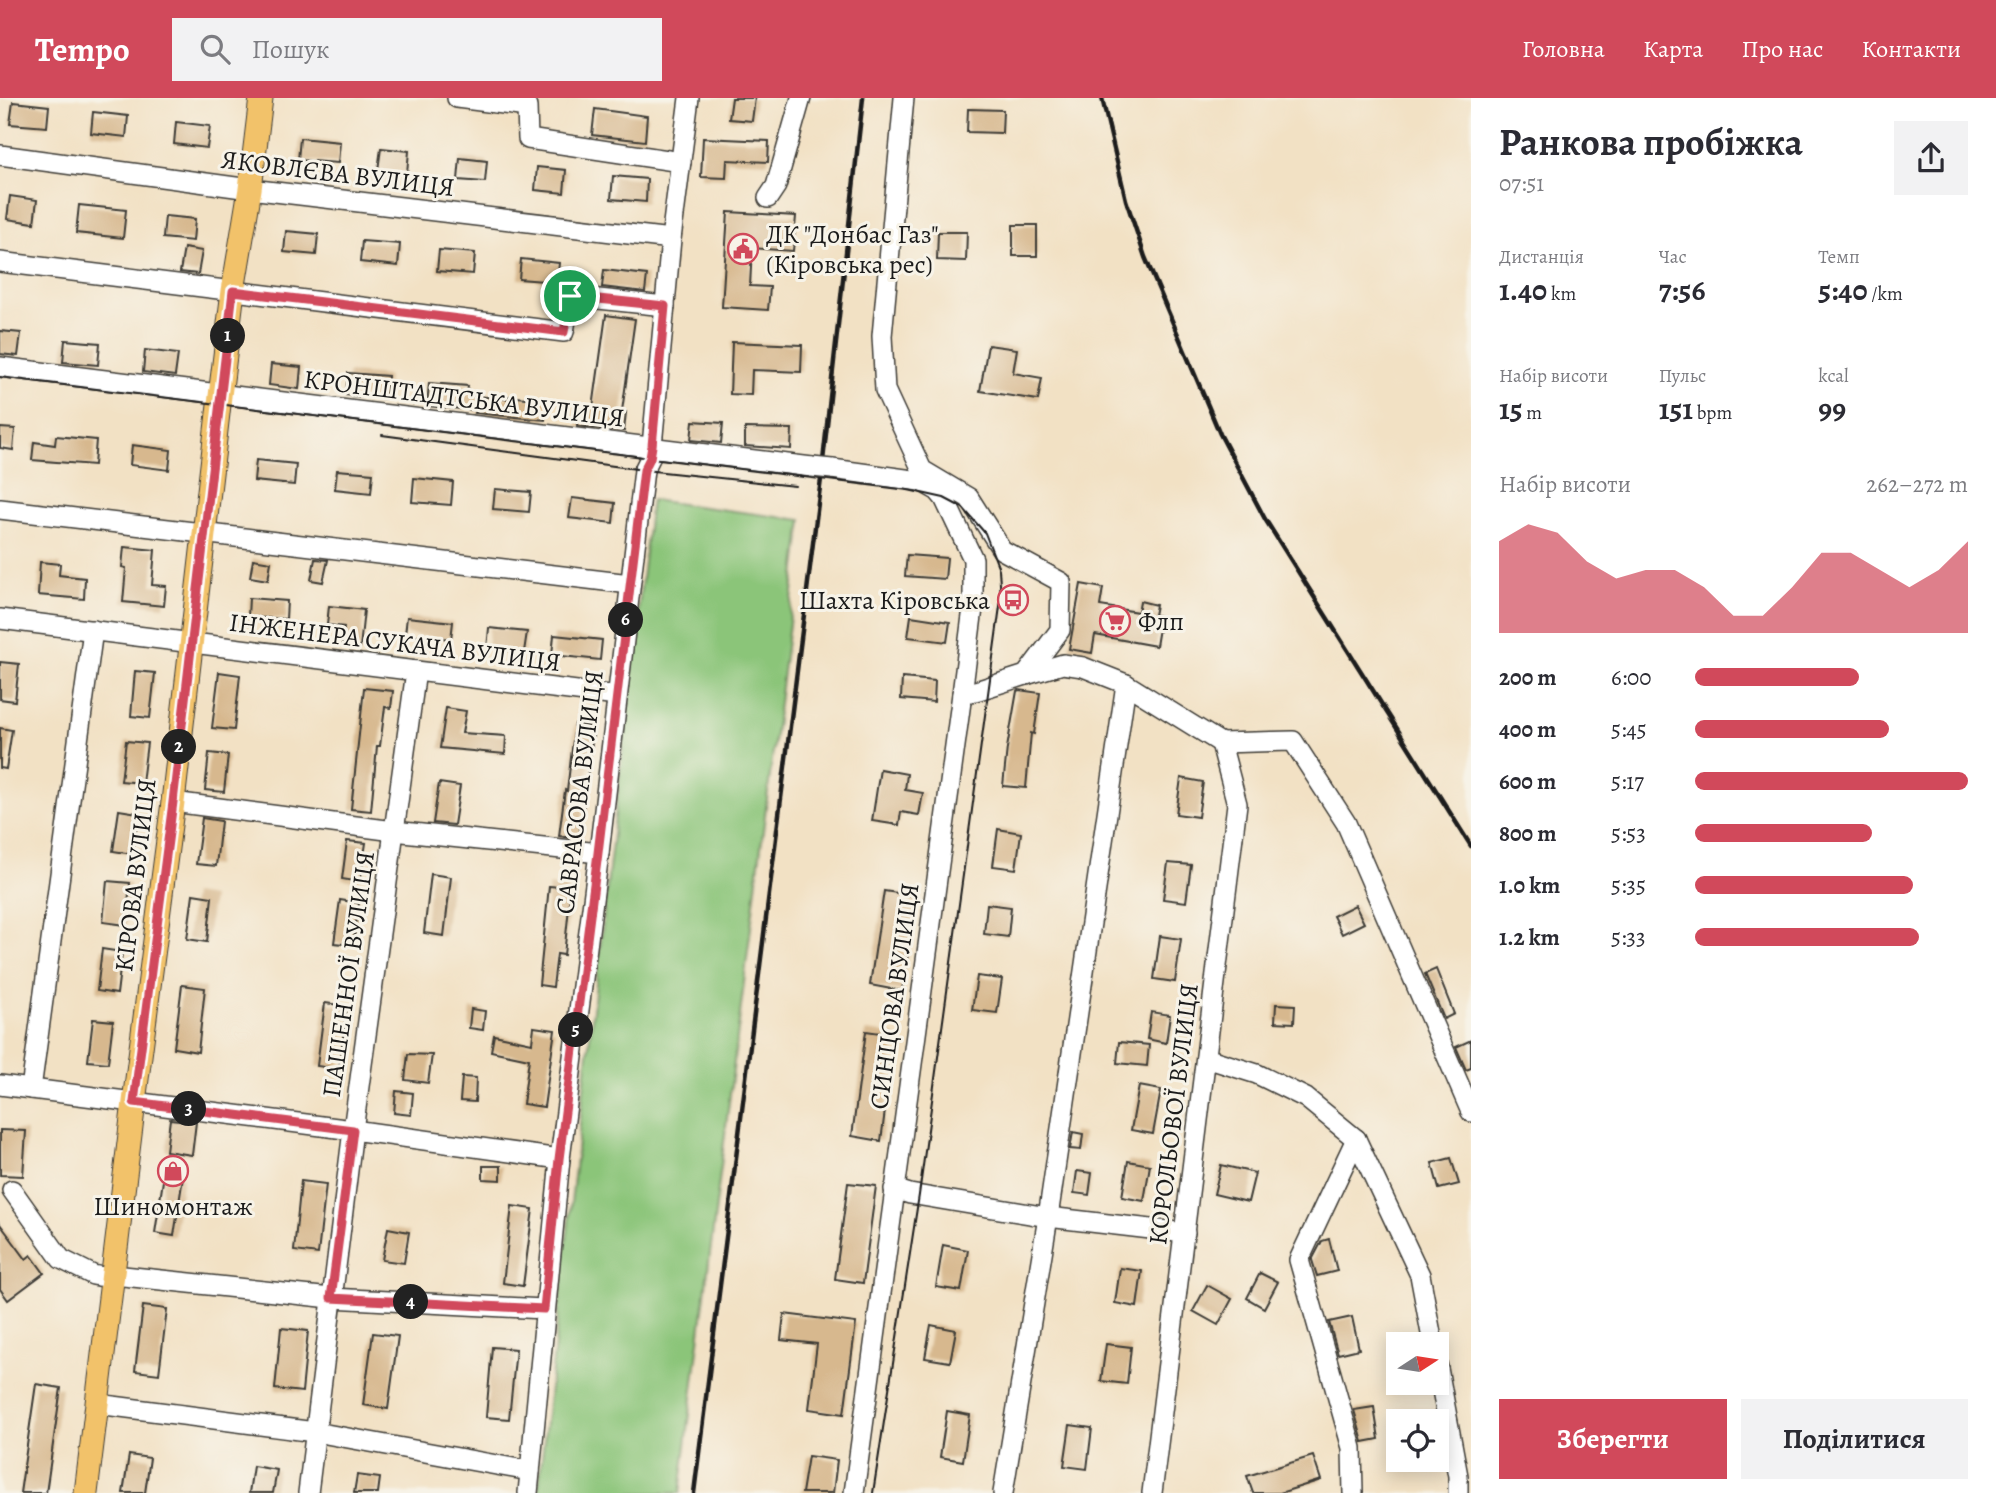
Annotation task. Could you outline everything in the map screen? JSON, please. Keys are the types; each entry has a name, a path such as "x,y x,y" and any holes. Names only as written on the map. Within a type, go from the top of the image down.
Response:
{"main road":[{"name":"КІРОВА ВУЛИЦЯ","path":"86,1493 173,802 233,291 250,189 261,98"}],"street":[{"path":"457,98 529,103 528,139 681,162"},
{"name":"САВРАСОВА ВУЛИЦЯ","path":"528,1493 559,1159 644,470 652,446 671,239 689,98"},
{"path":"768,198 776,186 801,98"},
{"path":"904,98 882,335 885,390 922,470 969,498 1002,550 1061,582 1060,629 1026,674"},
{"name":"ЯКОВЛЄВА ВУЛИЦЯ","path":"0,155 250,189 671,239"},
{"path":"0,262 564,332 570,296 665,306"},
{"name":"КРОНШТАДТСЬКА ВУЛИЦЯ","path":"0,367 920,481 938,491 950,511"},
{"path":"0,509 630,584"},
{"name":"СИНЦОВА ВУЛИЦЯ","path":"854,1493 973,608 973,559 950,511"},
{"name":"ІНЖЕНЕРА СУКАЧА ВУЛИЦЯ","path":"0,619 617,696"},
{"path":"32,1089 93,630"},
{"path":"962,694 1063,664 1083,667 1126,684 1221,743 1293,741 1346,823 1471,1112"},
{"name":"ПАШЕННОЇ ВУЛИЦЯ","path":"308,1493 353,1130 416,671"},
{"path":"1003,1493 1048,1217 1126,684"},
{"name":"КОРОЛЬОВОЇ ВУЛИЦЯ","path":"1152,1493 1237,804 1221,743"},
{"path":"173,802 394,831 598,853"},
{"path":"1206,1058 1257,1074 1306,1098 1356,1139 1420,1275 1431,1332"},
{"path":"0,1085 559,1159"},
{"path":"1353,1493 1352,1448 1299,1260 1356,1139"},
{"path":"894,1189 1048,1217 1185,1233"},
{"path":"12,1190 61,1259 93,1275 331,1298 544,1309"},
{"path":"1443,1395 1458,1476 1458,1493"},
{"path":"97,1404 314,1432 530,1471"}],"green space":[{"path":"651,500 802,520 680,1493 538,1493"}],"building":[{"path":"732,98 755,98 752,121 729,119"},
{"path":"13,102 49,106 47,127 10,124"},
{"path":"595,109 647,116 645,141 592,135"},
{"path":"968,109 1003,110 1002,133 967,132"},
{"path":"93,112 128,116 126,137 91,133"},
{"path":"176,122 210,126 207,148 174,144"},
{"path":"300,138 340,142 338,163 298,160"},
{"path":"703,138 769,141 768,162 727,160 726,178 701,177"},
{"path":"381,148 409,151 407,173 378,170"},
{"path":"460,158 487,161 485,182 458,180"},
{"path":"537,167 566,170 564,193 535,190"},
{"path":"613,176 647,179 646,202 611,199"},
{"path":"10,196 37,200 34,223 7,219"},
{"path":"79,205 126,210 123,238 76,233"},
{"path":"728,212 796,216 793,251 752,248 750,286 770,287 768,310 722,307"},
{"path":"165,216 195,219 193,241 163,238"},
{"path":"1013,225 1037,225 1037,256 1013,256"},
{"path":"286,231 318,234 316,255 284,252"},
{"path":"938,232 967,232 966,261 937,260"},
{"path":"362,241 400,244 398,266 360,262"},
{"path":"184,248 202,251 198,274 180,272"},
{"path":"439,250 475,253 473,274 437,271"},
{"path":"521,259 559,263 557,282 519,279"},
{"path":"604,270 647,275 645,292 602,287"},
{"path":"606,315 635,319 622,411 626,412 624,431 577,426 579,407 593,408"},
{"path":"0,331 21,333 18,356 0,354"},
{"path":"65,340 100,343 98,365 63,362"},
{"path":"732,342 802,345 801,372 752,370 751,395 730,394"},
{"path":"988,345 1017,349 1013,373 1042,378 1038,400 980,391"},
{"path":"145,350 178,354 175,376 143,372"},
{"path":"271,364 301,367 299,389 269,385"},
{"path":"348,373 388,376 386,399 346,395"},
{"path":"429,383 468,386 467,395 547,400 545,420 427,406"},
{"path":"693,421 723,423 721,443 691,440"},
{"path":"0,428 15,429 13,450 0,448"},
{"path":"745,428 792,429 791,449 745,446"},
{"path":"56,436 96,440 94,465 32,460 34,442 55,445"},
{"path":"132,445 171,450 169,470 130,465"},
{"path":"256,460 296,464 294,485 254,481"},
{"path":"337,470 373,473 371,493 335,489"},
{"path":"414,478 453,482 451,505 412,502"},
{"path":"495,489 531,492 529,512 493,509"},
{"path":"572,498 615,503 613,523 569,518"},
{"path":"124,547 155,550 152,585 166,586 164,606 123,602 126,568 122,567"},
{"path":"907,555 947,558 945,579 905,576"},
{"path":"253,559 271,562 268,580 250,577"},
{"path":"315,559 328,560 323,582 311,580"},
{"path":"40,562 60,564 59,575 85,578 84,599 38,595"},
{"path":"1081,584 1103,588 1100,606 1138,612 1140,601 1156,605 1154,615 1161,616 1156,646 1095,635 1092,653 1069,649"},
{"path":"249,598 287,601 286,619 248,617"},
{"path":"329,606 364,610 360,648 342,646 344,627 327,625"},
{"path":"911,616 950,622 947,642 908,637"},
{"path":"407,617 453,622 451,639 405,634"},
{"path":"489,628 527,632 524,652 487,648"},
{"path":"554,635 602,640 600,660 552,655"},
{"path":"0,662 19,664 15,701 0,699"},
{"path":"135,671 155,673 150,718 131,716"},
{"path":"219,672 240,675 234,730 212,728"},
{"path":"902,678 935,681 934,702 901,699"},
{"path":"364,688 393,691 391,708 385,707 380,746 377,746 371,811 351,809"},
{"path":"1019,690 1040,693 1034,734 1031,733 1026,788 1003,786 1007,748"},
{"path":"446,708 466,711 462,733 506,736 505,754 440,748"},
{"path":"575,724 594,727 579,839 559,836"},
{"path":"0,728 12,730 6,769 0,768"},
{"path":"126,741 147,743 142,783 121,781"},
{"path":"209,753 228,755 224,792 205,790"},
{"path":"880,769 907,774 905,790 923,793 919,815 901,812 899,825 872,821"},
{"path":"1181,778 1203,782 1198,817 1176,814"},
{"path":"439,783 460,786 454,825 433,823"},
{"path":"119,810 138,813 133,854 113,851"},
{"path":"202,818 221,821 216,866 196,864"},
{"path":"998,829 1021,833 1016,869 993,866"},
{"path":"347,841 366,843 360,882 342,879"},
{"path":"1168,863 1191,865 1186,902 1163,899"},
{"path":"431,874 451,877 444,936 424,933"},
{"path":"107,881 130,883 126,925 103,922"},
{"path":"549,886 571,888 564,955 557,954 553,987 539,985"},
{"path":"884,891 917,896 902,991 870,985"},
{"path":"193,894 212,897 207,942 187,939"},
{"path":"340,900 359,903 353,945 334,943"},
{"path":"987,904 1011,907 1008,937 984,934"},
{"path":"1355,905 1364,923 1342,934 1333,916"},
{"path":"1160,936 1181,939 1175,982 1154,979"},
{"path":"102,949 122,952 117,994 97,991"},
{"path":"1436,969 1454,1014 1444,1019 1425,974"},
{"path":"977,976 1002,979 997,1013 972,1010"},
{"path":"182,985 205,988 198,1052 174,1048"},
{"path":"325,1003 347,1006 339,1069 317,1066"},
{"path":"1276,1004 1295,1005 1294,1023 1275,1022"},
{"path":"471,1009 485,1011 483,1030 469,1028"},
{"path":"1151,1012 1170,1015 1166,1043 1147,1039"},
{"path":"93,1019 113,1021 108,1063 88,1061"},
{"path":"534,1027 555,1030 544,1107 523,1104 529,1059 491,1051 494,1035 532,1043"},
{"path":"866,1031 895,1035 881,1141 852,1136"},
{"path":"1471,1040 1471,1068 1466,1070 1456,1047"},
{"path":"1119,1042 1149,1045 1147,1066 1117,1063"},
{"path":"408,1054 432,1055 428,1083 405,1080"},
{"path":"462,1077 476,1078 475,1102 460,1101"},
{"path":"1139,1086 1161,1090 1153,1134 1131,1130"},
{"path":"396,1091 413,1093 411,1115 394,1113"},
{"path":"170,1119 196,1122 192,1155 166,1151"},
{"path":"0,1130 26,1131 23,1176 0,1175"},
{"path":"1073,1132 1083,1134 1081,1150 1070,1149"},
{"path":"1451,1158 1459,1184 1439,1189 1432,1163"},
{"path":"1128,1161 1150,1165 1144,1201 1122,1197"},
{"path":"1221,1165 1255,1173 1248,1202 1214,1194"},
{"path":"483,1166 501,1166 501,1180 483,1179"},
{"path":"1077,1171 1092,1173 1089,1195 1074,1193"},
{"path":"164,1174 183,1177 174,1236 155,1233"},
{"path":"301,1181 326,1184 318,1254 294,1251"},
{"path":"848,1183 876,1186 863,1283 835,1279"},
{"path":"512,1206 533,1209 523,1286 503,1283"},
{"path":"0,1224 26,1259 31,1255 44,1273 8,1300 0,1289"},
{"path":"388,1228 409,1232 404,1263 382,1260"},
{"path":"1329,1239 1337,1271 1317,1276 1312,1260 1322,1241"},
{"path":"943,1245 968,1250 961,1291 936,1287"},
{"path":"1120,1268 1142,1271 1137,1307 1115,1303"},
{"path":"1260,1273 1278,1282 1264,1308 1247,1298"},
{"path":"1207,1285 1232,1299 1218,1325 1193,1311"},
{"path":"143,1306 167,1309 159,1374 135,1371"},
{"path":"784,1314 856,1323 844,1414 809,1409 817,1344 781,1340"},
{"path":"1352,1317 1359,1349 1338,1354 1329,1322"},
{"path":"931,1325 956,1330 950,1362 925,1358"},
{"path":"281,1328 308,1331 302,1392 275,1389"},
{"path":"373,1333 398,1336 388,1409 363,1405"},
{"path":"1106,1344 1131,1347 1127,1384 1101,1381"},
{"path":"492,1347 516,1349 509,1419 486,1417"},
{"path":"36,1384 61,1388 46,1493 20,1493"},
{"path":"1374,1407 1379,1439 1363,1442 1354,1410"},
{"path":"947,1411 970,1415 963,1461 940,1457"},
{"path":"1070,1425 1092,1428 1087,1469 1064,1466"},
{"path":"129,1455 150,1458 145,1493 123,1493"},
{"path":"808,1456 837,1460 833,1493 802,1493"},
{"path":"1313,1456 1321,1480 1280,1493 1253,1493 1247,1476"},
{"path":"253,1466 277,1470 273,1493 249,1493"},
{"path":"357,1475 380,1478 378,1493 354,1493"}],"tram line":[{"path":"0,377 908,490 944,498 963,508 985,533 999,569 1001,599 919,1195 873,1493"},
{"path":"382,435 644,470 795,486"}],"railway":[{"path":"694,1493 821,479 863,98"},
{"path":"1102,98 1126,200 1145,257 1220,434 1265,519 1471,846"}],"place":[{"name":"ДК \"Донбас Газ\" (Кіровська рес)","path":"743,249"},
{"name":"Шахта Кіровська","path":"1013,600"},
{"name":"Флп","path":"1115,621"},
{"name":"Шиномонтаж","path":"173,1171"}],"route":[{"path":"233,291 564,332 570,296 665,306 652,446 644,470 559,1159 544,1309 331,1298 353,1130 134,1102 173,802 233,291"}]}
